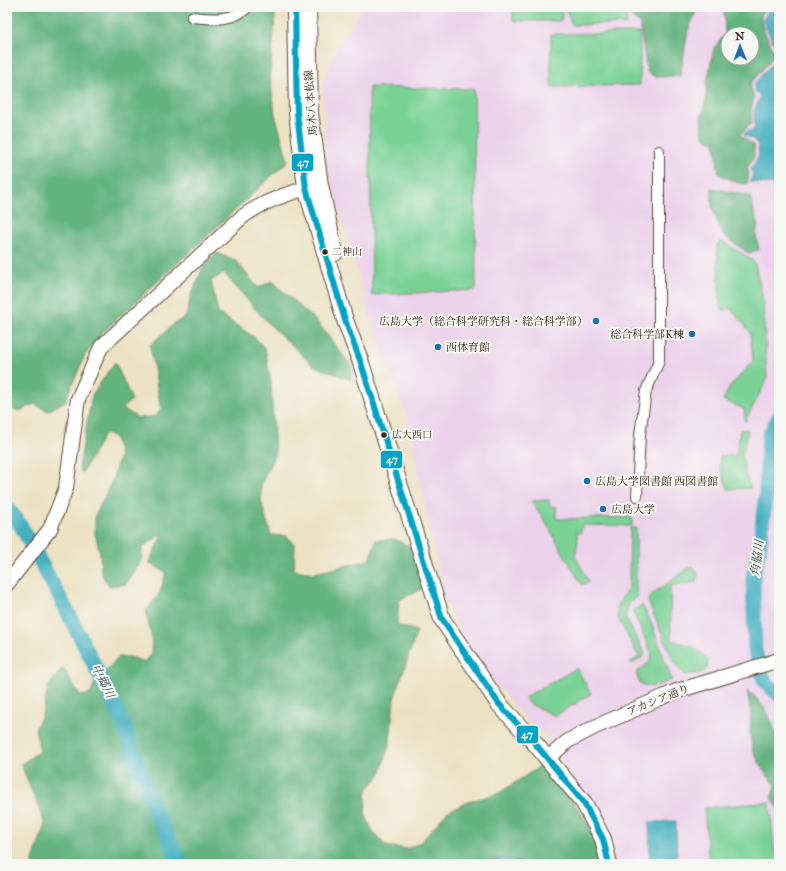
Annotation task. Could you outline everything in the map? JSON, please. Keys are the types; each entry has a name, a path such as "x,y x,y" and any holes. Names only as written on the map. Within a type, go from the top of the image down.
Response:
{"main road":[{"name":"馬木八本松線","path":"295,7 297,113 313,186 361,363 442,619 499,704 584,803 603,839 610,864"},
{"name":"馬木八本松線","path":"308,7 313,186"}],"street":[{"path":"192,17 216,19 232,16 248,7"},
{"path":"637,496 640,435 646,391 658,361 659,151"},
{"path":"7,584 50,529 66,488 78,399 101,347 242,216 256,206 313,186"},
{"name":"アカシア通り","path":"547,759 575,737 674,692 779,660"}],"shaded area":[{"name":"広島大学","path":"363,7 779,7 779,864 616,864 575,782 553,747 539,729 524,718 475,659 445,602 407,416 369,313 326,163 322,83 338,45 350,29"}],"green space":[{"path":"7,7 276,7 270,76 275,114 288,161 102,333 85,355 65,401 48,411 35,404 19,411 7,408"},
{"path":"513,7 562,7 562,18 560,21 513,21"},
{"path":"567,7 626,7 627,24 572,25 567,13"},
{"path":"628,7 698,7 688,31 680,76 656,77 647,72 640,24 630,16"},
{"path":"724,7 767,7 761,16 762,25 775,55 750,84 754,98 751,111 752,123 740,135 754,145 754,157 747,168 749,174 747,184 737,183 719,174 715,142 706,139 703,134 701,118 706,99 707,82 714,48 720,40 720,66 760,66 760,26 725,26"},
{"path":"640,33 640,85 551,87 551,34"},
{"path":"369,87 474,89 476,290 372,295"},
{"path":"712,188 750,196 758,226 756,234 759,250 748,253 723,235 712,207"},
{"path":"722,241 751,259 755,264 763,300 767,379 745,422 744,409 723,400 730,387 753,361 750,332 730,308 723,311 720,305 717,244"},
{"path":"217,253 237,262 258,288 272,281 317,322 352,367 351,380 314,366 264,319 224,273 211,281 218,313 254,337 265,348 271,384 275,453 261,485 261,501 271,535 287,536 295,545 294,570 315,573 370,560 376,540 394,539 413,548 424,588 399,600 397,625 417,631 394,699 390,742 380,775 367,789 365,814 373,832 386,846 407,849 421,842 447,812 468,802 499,793 542,765 588,823 600,850 602,864 521,864 520,862 511,860 496,859 488,861 484,864 32,864 45,824 21,764 40,751 35,729 42,715 49,685 63,668 80,696 91,694 95,681 119,657 131,657 144,662 151,654 152,639 146,611 160,593 166,572 149,563 163,533 142,548 141,562 126,584 109,586 101,573 100,553 95,534 95,516 112,481 120,455 114,436 104,434 82,473 79,468 92,395 115,362 132,400 122,408 138,418 155,416 161,410 150,345 175,323 186,317 191,296 204,265"},
{"path":"747,429 748,431 742,455 745,473 751,488 728,489 720,467 720,456 736,456 740,430"},
{"path":"549,500 550,507 556,506 556,519 632,517 632,526 582,525 581,533 577,532 578,542 575,556 589,582 582,585 540,513 531,501"},
{"path":"630,528 636,528 636,592 638,596 629,604 625,617 644,652 644,656 632,664 630,662 639,657 618,618 617,605 629,587"},
{"path":"692,566 698,574 696,582 670,586 671,640 694,647 708,660 707,669 700,673 685,675 675,664 648,601 651,595"},
{"path":"642,605 652,625 672,680 651,687 640,684 636,673 650,662 652,654 633,611"},
{"path":"577,668 591,694 555,716 528,703 525,697"},
{"path":"747,691 753,694 760,703 768,714 774,727 780,767 779,808 771,798 776,785 766,774 753,751 750,735 751,715"},
{"path":"770,802 774,851 779,851 779,864 709,864 704,808"}],"water":[{"path":"770,7 779,7 779,48 773,42 763,21"},
{"path":"779,53 779,185 750,182 753,175 751,169 759,156 758,145 753,139 744,135 746,132 755,129 754,113 760,96 755,91 754,84 777,58"},
{"path":"766,678 779,690 779,701 768,691 761,679"},
{"path":"676,821 677,864 650,864 649,822"},
{"path":"508,859 520,862 521,864 484,864 495,860"}],"waterway":[{"name":"角脇川","path":"779,417 769,436 766,492 760,544 753,578 755,651 765,682 779,695"},
{"name":"中郷川","path":"7,507 21,526 64,605 121,718 154,809 181,864"}],"transit line":[{"name":"47","path":"295,7 297,113 306,188 345,320 361,363 442,619 499,704 533,741 584,803 603,839 609,864"}],"place":[{"name":"二神山","path":"325,252"},
{"name":"広島大学（総合科学研究科・総合科学部）","path":"596,321"},
{"name":"総合科学部K棟","path":"692,334"},
{"name":"西体育館","path":"438,347"},
{"name":"広大西口","path":"384,435"},
{"name":"広島大学図書館 西図書館","path":"587,481"},
{"name":"広島大学","path":"603,509"}]}
